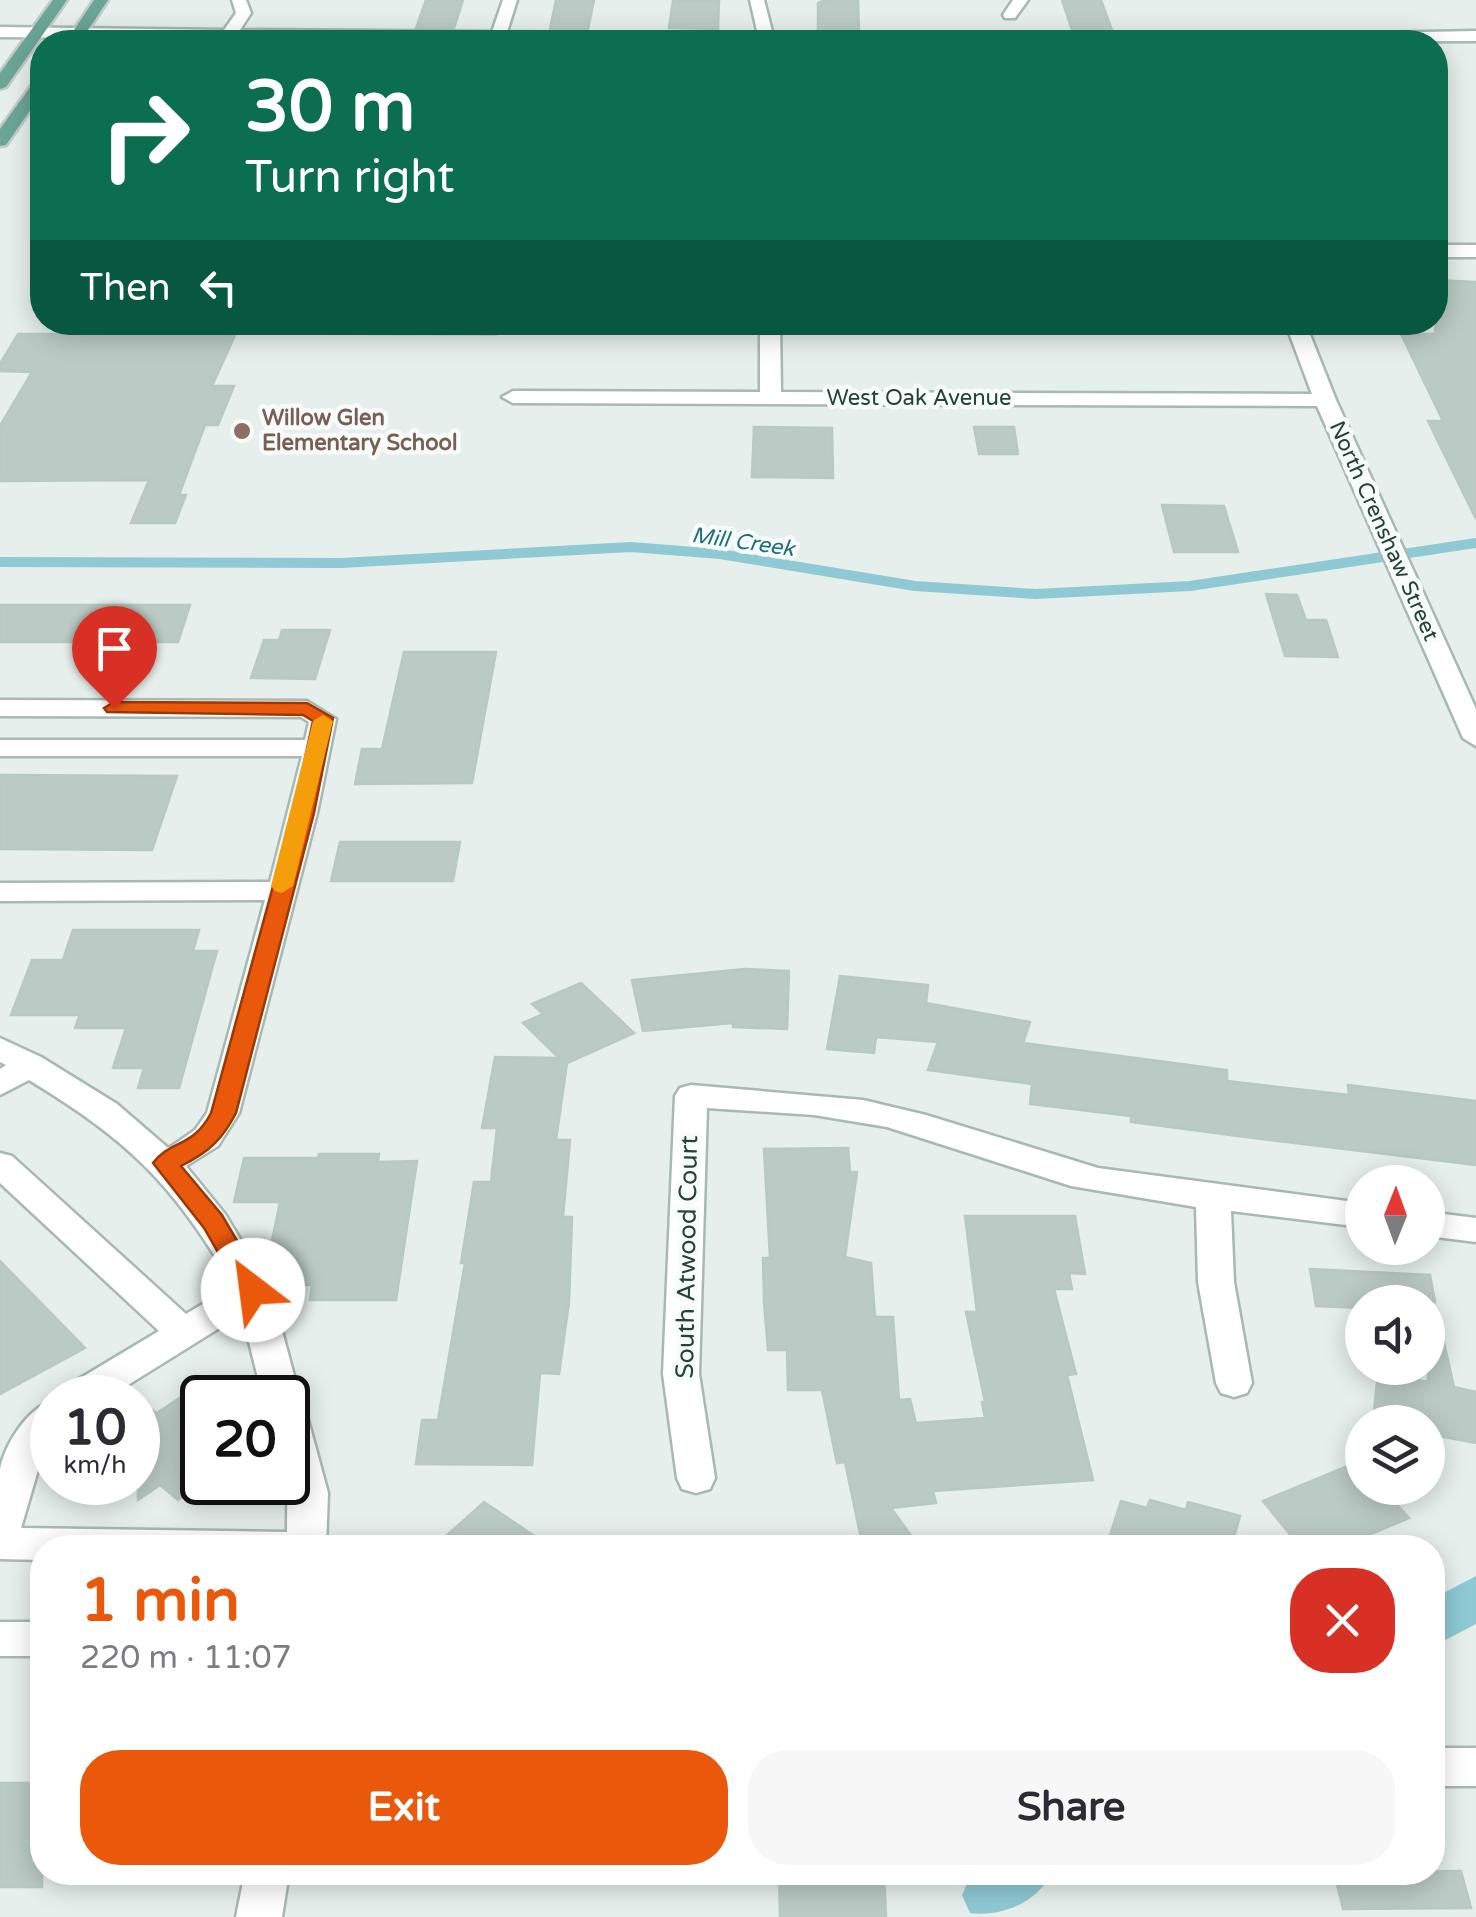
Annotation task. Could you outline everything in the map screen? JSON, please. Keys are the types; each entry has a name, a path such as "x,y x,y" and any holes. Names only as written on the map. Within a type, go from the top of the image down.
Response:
{"main road":[{"path":"40,30 60,0"},
{"path":"81,30 100,0"},
{"path":"2,78 30,43"},
{"path":"0,141 30,99"}],"street":[{"path":"232,30 244,14 239,0"},
{"path":"500,30 510,0"},
{"path":"757,0 764,30"},
{"path":"1010,15 1020,0"},
{"path":"0,32 30,32"},
{"path":"1448,37 1476,36"},
{"path":"1448,251 1476,251"},
{"path":"770,335 771,397"},
{"name":"North Crenshaw Street","path":"1300,335 1325,400 1476,738"},
{"name":"West Oak Avenue","path":"513,396 1325,400"},
{"path":"1446,670 1476,670"},
{"path":"0,708 307,709 323,718 223,1113 213,1133 200,1146 165,1163"},
{"path":"0,748 318,748"},
{"path":"0,892 281,891"},
{"path":"0,1048 106,1112 165,1163 213,1222 253,1290 276,1375"},
{"path":"0,1084 30,1064"},
{"name":"South Atwood Court","path":"696,1478 681,1374 691,1096 798,1102 887,1116 1097,1180 1213,1195"},
{"path":"0,1164 182,1331"},
{"path":"1234,1383 1216,1282 1213,1195 1345,1213"},
{"path":"1445,1226 1476,1230"},
{"path":"114,1375 253,1290"},
{"path":"0,1533 14,1449"},
{"path":"307,1535 308,1505"},
{"path":"0,1544 30,1544"},
{"path":"0,1639 30,1639"},
{"path":"1445,1767 1476,1767"},
{"path":"259,1917 265,1885"}],"green space":[{"path":"328,335 497,335 497,336"}],"building":[{"path":"426,0 463,0 454,28 416,28"},
{"path":"556,0 594,0 588,29 550,29"},
{"path":"858,0 859,30 818,30 818,3"},
{"path":"1062,0 1101,0 1112,30 1072,30"},
{"path":"673,1 719,1 718,29 669,28"},
{"path":"1448,281 1476,282 1476,519 1428,421 1443,421 1401,335 1448,335"},
{"path":"18,334 235,335 212,386 234,386 218,425 205,425 179,495 186,495 175,523 131,523 149,480 0,481 0,426 32,372 0,371 0,364"},
{"path":"754,427 832,428 833,478 752,477"},
{"path":"974,427 1014,427 1018,454 979,454"},
{"path":"1162,505 1224,506 1238,552 1174,552"},
{"path":"1266,594 1297,595 1306,620 1326,620 1338,657 1285,656"},
{"path":"0,605 190,605 178,642 0,642"},
{"path":"282,630 330,630 315,679 251,678 264,640 279,640"},
{"path":"404,652 496,652 472,783 355,784 362,749 382,749"},
{"path":"0,775 177,776 152,850 0,849"},
{"path":"340,842 460,842 453,881 331,881"},
{"path":"73,930 199,930 193,951 217,951 179,1088 138,1088 144,1068 113,1068 126,1028 75,1028 80,1015 11,1015 32,960 63,960"},
{"path":"745,969 789,971 787,1029 733,1027 733,1023 643,1031 632,980"},
{"path":"840,976 928,985 926,1003 1030,1022 1023,1043 1227,1070 1227,1081 1349,1095 1348,1085 1476,1101 1476,1165 1131,1122 1131,1116 1030,1104 1032,1084 928,1070 938,1042 876,1037 874,1053 827,1049"},
{"path":"581,983 634,1033 567,1063 556,1140 570,1140 563,1217 572,1217 569,1302 559,1374 540,1373 532,1465 416,1464 422,1420 438,1420 465,1263 461,1263 474,1182 491,1182 497,1128 482,1128 495,1057 559,1058 523,1023 543,1014 532,1004"},
{"path":"848,1148 850,1172 857,1172 845,1257 871,1263 875,1317 893,1317 899,1400 910,1399 916,1423 985,1418 966,1312 977,1312 965,1216 1075,1216 1085,1274 1069,1273 1072,1289 1054,1289 1076,1374 1067,1375 1093,1480 933,1491 936,1503 891,1508 911,1535 860,1535 845,1462 837,1463 822,1390 788,1390 787,1350 768,1350 763,1258 770,1258 764,1149"},
{"path":"319,1154 379,1154 378,1162 417,1161 396,1300 310,1300 312,1285 293,1285 297,1264 281,1264 285,1246 271,1245 280,1202 234,1202 244,1158 318,1158"},
{"path":"0,1261 85,1348 0,1394"},
{"path":"1310,1269 1430,1275 1432,1285 1345,1285 1345,1307 1316,1306"},
{"path":"1445,1347 1454,1387 1476,1392 1476,1443 1445,1437 1445,1405 1375,1405 1377,1385 1445,1385"},
{"path":"180,1398 178,1500 160,1485 160,1411"},
{"path":"1345,1467 1345,1505 1397,1505 1409,1518 1369,1535 1290,1535 1263,1501"},
{"path":"1150,1500 1186,1510 1188,1502 1240,1516 1235,1535 1110,1535 1121,1501 1147,1508"},
{"path":"484,1502 533,1535 447,1535"},
{"path":"0,1783 30,1783 30,1885 42,1887 0,1887"},
{"path":"1445,1871 1461,1871 1471,1908 1343,1909 1337,1885 1445,1885"},
{"path":"779,1885 885,1885 886,1917 780,1917"}],"waterway":[{"name":"Mill Creek","path":"0,562 341,563 631,547 720,554 915,586 1036,594 1190,586 1476,543"},
{"path":"1445,1617 1476,1597"},
{"path":"990,1895 1005,1885"}],"slow traffic":[{"path":"282,886 323,721"}],"place":[{"name":"Willow Glen Elementary School","path":"242,431"}],"route":[{"path":"114,708 307,709 323,718 303,813 223,1113 213,1133 200,1146 165,1163 213,1222 253,1290"}]}
